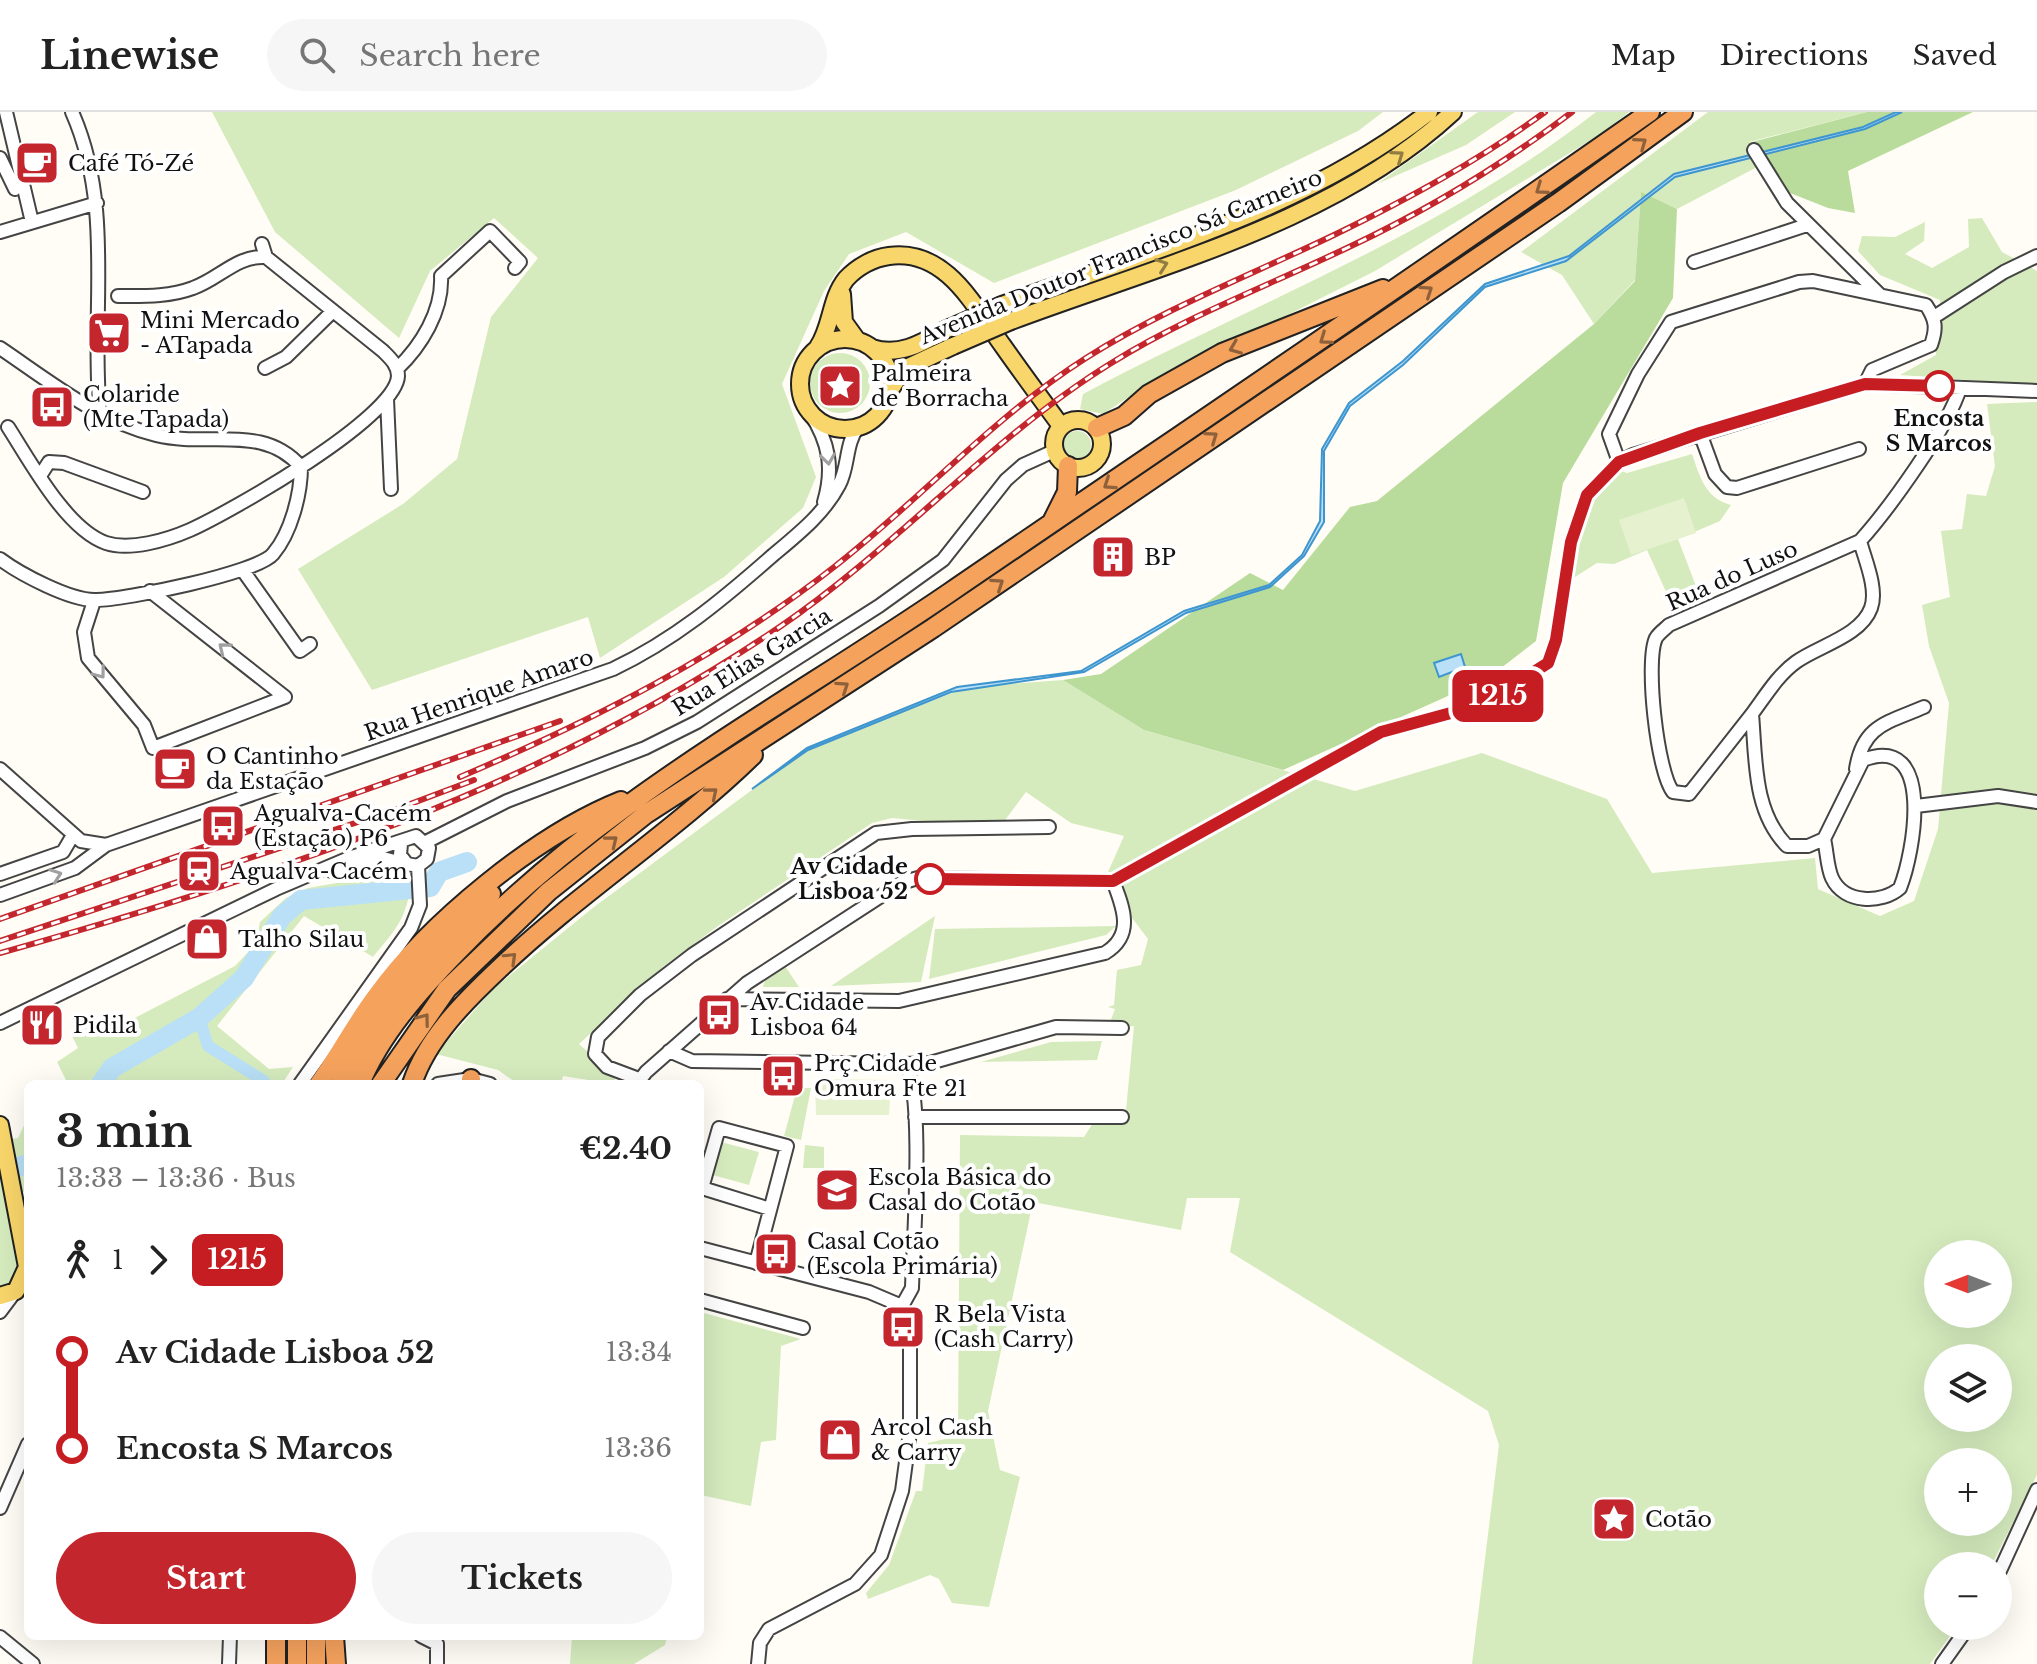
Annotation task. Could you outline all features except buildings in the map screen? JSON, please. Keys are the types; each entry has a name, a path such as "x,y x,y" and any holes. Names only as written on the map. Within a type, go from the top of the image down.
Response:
{"highway":[{"path":"362,1080 395,1024 432,978 481,926 530,881 638,794 844,664 1412,278 1650,112"},
{"path":"384,1080 447,989 548,892 646,814 778,730 1558,203 1683,112"},
{"path":"1097,428 1124,416 1149,394 1222,353 1412,278"},
{"path":"1051,523 1067,492 1068,466"},
{"path":"414,1080 436,1040 485,983 556,916 716,791 778,730"},
{"path":"322,1080 376,997 412,953 458,907 578,818 638,794"},
{"path":"343,1080 378,1021 419,966 539,847"},
{"path":"276,1640 276,1664"},
{"path":"297,1640 297,1664"},
{"path":"316,1640 316,1664"},
{"path":"334,1640 336,1664"}],"main road":[{"name":"Avenida Doutor Francisco Sá Carneiro","path":"889,392 904,369 1002,305 1287,200 1389,143 1429,112"},
{"name":"Avenida Doutor Francisco Sá Carneiro","path":"864,344 891,352 904,350 1011,321 1294,216 1360,183 1429,134 1453,112"},
{"path":"841,288 844,322 887,367 889,392 879,414 858,427 832,427 810,413 803,402 800,378 803,366 818,347 841,288 855,271 879,258 906,256 932,264 954,280 976,305 1061,426"},
{"path":"818,347 837,339 864,344"},
{"path":"1075,420 1097,428 1102,443 1097,459 1084,468 1068,466 1054,451 1054,438 1061,426 1075,420"},
{"path":"0,1125 3,1148 21,1196 24,1218"},
{"path":"8,1294 24,1271"}],"street":[{"path":"6,112 29,224"},
{"path":"72,112 91,171 97,203 100,414"},
{"path":"1754,150 1787,203 1880,295"},
{"path":"0,158 4,172 12,176 29,224"},
{"path":"0,232 97,203"},
{"path":"1694,262 1807,225"},
{"path":"397,369 423,340 438,296 441,276 490,231 520,262 515,268"},
{"path":"8,427 57,500 89,533 106,543 122,545 188,531 301,467 365,421 387,399 398,379 397,369 383,351 266,257 262,244"},
{"path":"118,296 167,295 194,288 252,256 266,257"},
{"path":"1872,384 1872,370 1931,345 1938,315 1973,291 2037,256"},
{"path":"1619,462 1609,434 1638,374 1671,322 1799,282 1813,281 1926,305 1938,315"},
{"path":"265,368 286,357 332,312"},
{"path":"0,348 125,427 196,442 253,440 272,443 288,452 301,467 301,486 285,533 273,554 244,572 94,601 25,574 0,559"},
{"path":"640,1080 727,999 901,883 918,878 1113,881 1343,750 1381,732 1484,704 1548,663 1556,640 1571,542 1587,495 1619,462 1700,433 1872,384 2037,391"},
{"path":"1824,839 1808,846 1787,846 1773,832 1760,797 1752,714 1779,677 1796,662 1863,621 1871,608 1873,592 1860,541 1878,521 1946,419 1960,388"},
{"path":"387,399 391,489"},
{"path":"810,413 829,452 830,476 823,509"},
{"name":"Rua Henrique Amaro","path":"0,895 75,868 106,845 613,669 645,654 705,614 823,509 840,485 849,443 858,427"},
{"path":"1700,433 1715,474 1727,487 1737,488 1859,449"},
{"name":"Rua Elias Garcia","path":"426,842 507,801 645,748 697,722 879,606 943,560 1006,480 1023,465 1054,451"},
{"path":"40,476 49,462 64,463 143,492"},
{"name":"Rua do Luso","path":"1752,714 1689,794 1673,792 1662,770 1658,747 1652,666 1656,638 1669,625 1860,541"},
{"path":"244,572 300,651 310,644"},
{"path":"94,601 84,632 88,658 144,725 153,748 285,697 150,591"},
{"path":"1854,776 1859,751 1869,732 1924,707"},
{"path":"1880,754 1890,756 1903,766 1915,789 1916,806 1906,874 1900,888 1891,896 1872,899 1854,897 1841,889 1832,878 1824,839 1863,760 1880,754"},
{"path":"0,769 73,835 87,844 106,845"},
{"path":"1916,806 1998,796 2037,802"},
{"path":"634,1080 601,1063 595,1054 598,1037 640,995 692,955 876,833 912,829 1049,827"},
{"path":"0,874 63,852 73,835"},
{"path":"0,1023 276,889 349,858 401,844 416,836 426,842 427,859 414,867 383,858 313,875"},
{"path":"303,1080 411,928 420,905 414,867 400,855 401,844"},
{"path":"727,999 899,1001 1105,953 1120,940 1126,925 1113,881"},
{"path":"669,1051 692,1061 930,1063 1056,1027 1122,1028"},
{"path":"902,1306 912,1288 915,1117 911,1072 905,1064"},
{"path":"915,1117 1122,1117"},
{"path":"704,1181 719,1128 787,1146 756,1263"},
{"path":"704,1189 770,1209"},
{"path":"704,1249 869,1292 902,1306 910,1329 910,1432 902,1491 885,1545 867,1573 855,1584 769,1629 760,1643 758,1664"},
{"path":"0,1312 8,1294"},
{"path":"704,1301 803,1328"},
{"path":"0,1508 24,1453"},
{"path":"2009,1552 2037,1490"},
{"path":"0,1637 33,1664"},
{"path":"229,1664 230,1640"},
{"path":"437,1664 442,1640"},
{"path":"1942,1664 1959,1640"}],"green space":[{"path":"212,112 1383,112 1358,131 1236,190 994,283 906,232 849,254 824,291 782,384 816,477 803,508 724,577 600,658 588,617 372,690 298,569 403,504 457,459 491,317 538,258 494,218 430,271 399,338 275,232"},
{"path":"1478,112 1515,112 1466,145 1377,184"},
{"path":"1596,112 1629,112 1601,134 1375,271 1144,387 1103,414 1080,409 1083,394 1411,230 1537,155"},
{"path":"1708,112 1867,112 1749,142 1761,165 1677,209 1641,193 1635,280 1594,324 1562,275 1521,252"},
{"path":"1867,112 1973,112 1848,171 1855,213 1828,208 1772,186 1748,143"},
{"path":"1641,192 1677,209 1673,298 1563,483 1536,641 1488,678 1283,770 1144,730 1063,680 1101,674 1250,573 1283,590 1350,507 1377,501 1594,324 1635,281"},
{"path":"1982,218 2002,252 2037,271 2037,385 1900,375 1936,355 1940,300 1880,275 1858,251 1862,236 1895,237 1925,222 1924,241 1905,254 1932,268 1969,247 1968,219"},
{"path":"840,353 851,355 861,362 868,372 868,394 861,404 851,411 840,413 829,411 819,404 812,394 810,383 812,372 819,362 829,355"},
{"path":"2037,402 2037,1475 2012,1524 2012,1448 1924,1448 1924,1536 2006,1536 1998,1552 1924,1552 1924,1640 1947,1640 1930,1664 1472,1664 1499,1445 1488,1411 1230,1252 1240,1198 1187,1198 1181,1230 1033,1202 988,1411 1000,1470 1020,1477 989,1607 952,1603 939,1579 930,1575 868,1599 866,1593 889,1565 916,1491 922,1491 928,1443 958,1436 960,1135 1084,1137 1095,1120 1125,1121 1134,1026 1108,1028 1115,1009 1108,1007 1114,1005 1117,970 1141,965 1148,939 1104,881 1124,836 1071,823 1026,792 999,828 892,818 872,823 718,926 664,966 579,1044 615,1076 614,1080 563,1076 562,1080 512,1080 498,1070 436,1054 493,989 594,907 807,749 968,687 1063,680 1144,730 1355,791 1482,753 1607,799 1652,873 1815,858 1818,889 1880,916 1914,901 1938,829 1949,703 1929,646 1922,605 1950,597 1941,531 1962,529 1967,494 1986,496 1995,466 1987,404"},
{"path":"1077,431 1087,435 1091,445 1087,455 1077,459 1067,455 1063,445 1067,435"},
{"path":"1692,454 1709,492 1731,505 1720,521 1678,539 1699,594 1673,607 1647,550 1614,564 1597,563 1567,582 1570,561 1590,499 1618,470 1627,473"},
{"path":"1684,498 1696,533 1631,555 1619,520"},
{"path":"386,862 399,865 411,876 408,901 401,920 373,957 304,916 217,1026 269,1069 293,1067 285,1080 66,1080 57,1062 78,1048 71,1034 92,1021 100,1036 235,966 255,945 260,922 286,898 308,888 354,880"},
{"path":"935,916 921,982 831,986"},
{"path":"1116,926 1106,935 929,979 935,929"},
{"path":"785,966 799,987 763,987 765,980"},
{"path":"1102,1041 1097,1060 981,1062 1051,1042"},
{"path":"815,1079 891,1080 889,1115 816,1115"},
{"path":"797,1088 811,1088 801,1140 784,1136"},
{"path":"24,1125 24,1192 8,1194 21,1264 10,1286 0,1289 0,1141 18,1138"},
{"path":"717,1141 759,1152 749,1185 709,1174"},
{"path":"805,1145 824,1147 824,1168 803,1168"},
{"path":"704,1313 801,1339 781,1346 776,1440 761,1442 751,1506 704,1496"},
{"path":"572,1640 666,1640 665,1645 634,1664 570,1664"}],"water":[{"path":"1902,112 1865,129 1675,177 1566,261 1485,287 1403,365 1350,406 1324,451 1324,522 1304,556 1270,587 1186,613 1084,672 951,692 808,750 752,789 807,748 957,687 1081,671 1184,611 1269,585 1302,555 1320,521 1322,449 1349,403 1403,361 1485,284 1569,256 1674,174 1863,127"},
{"path":"1461,654 1465,667 1439,677 1434,663"}],"waterway":[{"path":"104,1080 112,1068 199,1018 244,978 282,916 301,900 430,887 439,872 467,862"},
{"path":"199,1018 208,1046 262,1080"},
{"path":"0,1172 24,1165"}],"railway":[{"path":"460,777 558,733 654,684 701,658 791,599 866,541 988,432 1086,358 1177,308 1416,193 1494,147 1545,112"},
{"path":"0,953 102,924 304,858 502,780 598,734 691,683 824,595 985,457 1113,362 1199,315 1407,218 1492,168 1572,112"},
{"path":"0,919 560,721"},
{"path":"0,941 397,809 474,780"}],"bus line":[{"name":"1215","path":"930,879 1113,881 1330,757 1381,732 1484,704 1548,663 1556,640 1571,542 1587,495 1597,481 1619,462 1700,433 1865,384 1939,386"}],"place":[{"name":"Café Tó-Zé","path":"37,163"},
{"name":"Mini Mercado - ATapada","path":"109,333"},
{"name":"Palmeira de Borracha","path":"840,386"},
{"name":"Encosta S Marcos","path":"1939,386"},
{"name":"Colaride (Mte Tapada)","path":"52,407"},
{"name":"BP","path":"1113,557"},
{"name":"O Cantinho da Estação","path":"175,769"},
{"name":"Agualva-Cacém (Estação) P6","path":"223,826"},
{"name":"Agualva-Cacém","path":"199,871"},
{"name":"Av Cidade Lisboa 52","path":"930,879"},
{"name":"Talho Silau","path":"207,939"},
{"name":"Av Cidade Lisboa 64","path":"719,1015"},
{"name":"Pidila","path":"42,1025"},
{"name":"Prç Cidade Omura Fte 21","path":"783,1076"},
{"name":"Escola Básica do Casal do Cotão","path":"837,1190"},
{"name":"Casal Cotão (Escola Primária)","path":"776,1254"},
{"name":"R Bela Vista (Cash Carry)","path":"903,1327"},
{"name":"Arcol Cash & Carry","path":"840,1440"},
{"name":"Cotão","path":"1614,1519"}]}
